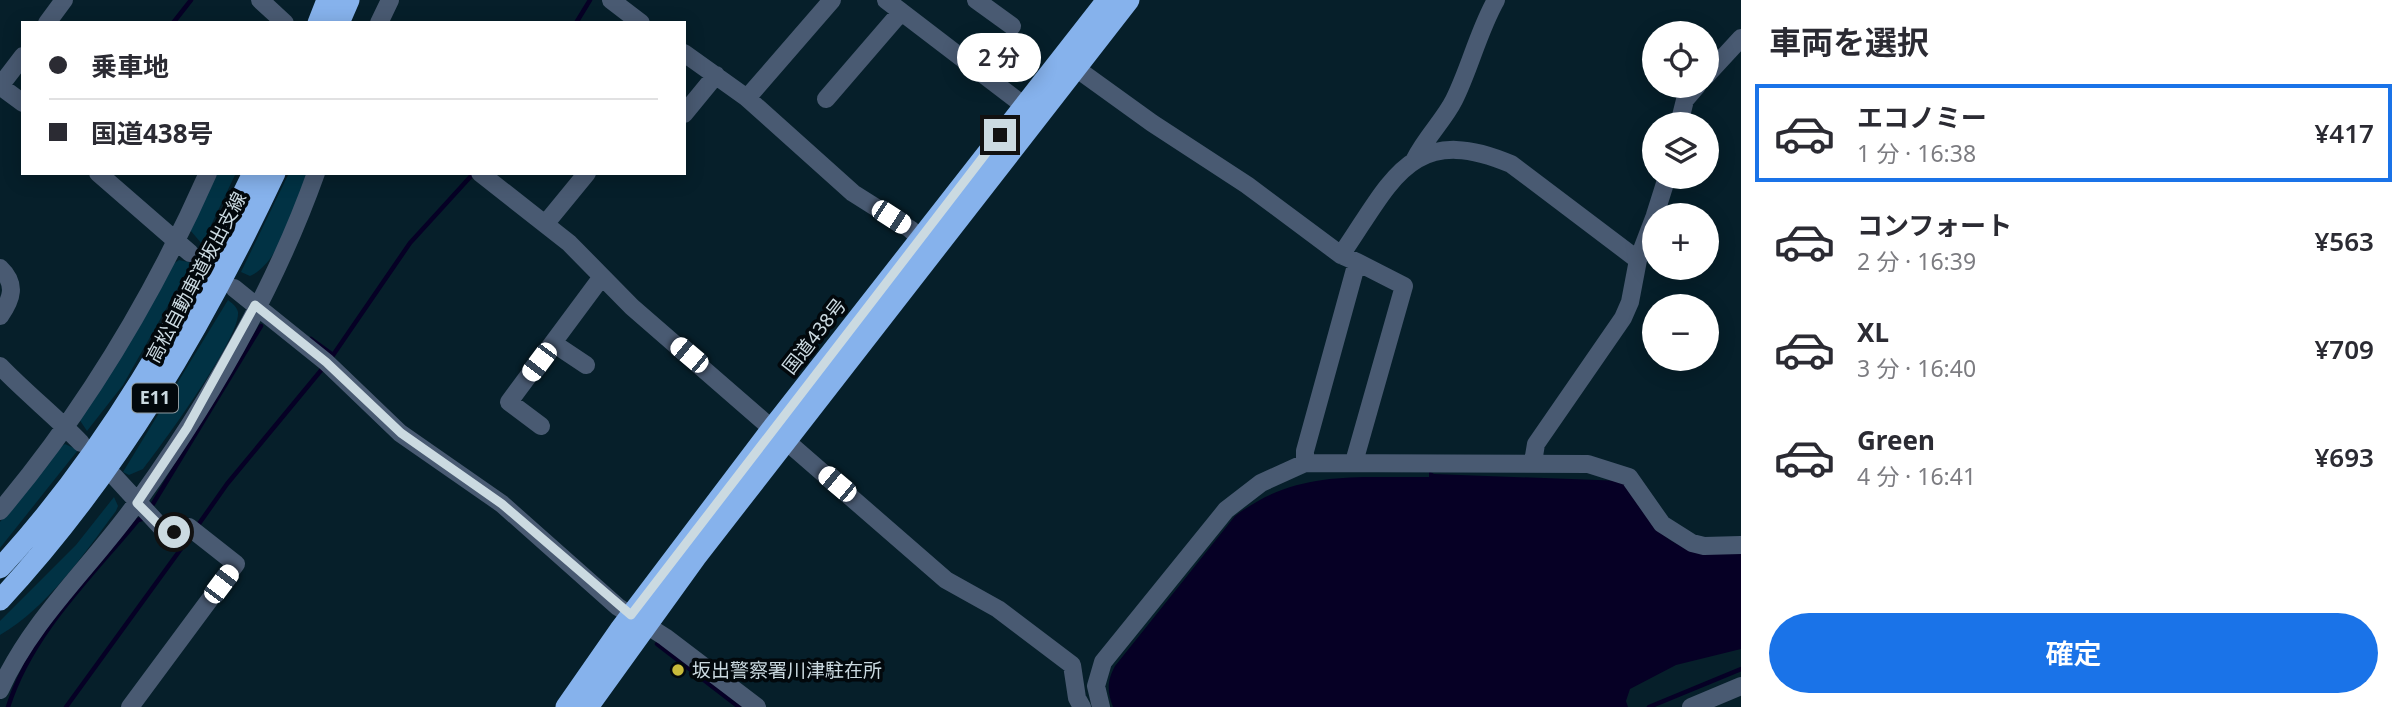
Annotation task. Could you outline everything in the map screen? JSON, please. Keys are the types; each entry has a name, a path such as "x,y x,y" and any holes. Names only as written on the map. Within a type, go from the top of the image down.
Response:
{"highway":[{"path":"319,21 327,0"},
{"path":"340,21 349,0"},
{"path":"566,707 638,620 779,433 1069,64 1110,5"},
{"name":"高松自動車道坂出支線","path":"0,568 53,507 114,423 195,287 252,175"},
{"name":"高松自動車道坂出支線","path":"0,600 67,523 123,448 212,299 274,175"},
{"path":"588,707 638,620"}],"street":[{"path":"48,21 64,0"},
{"path":"260,0 281,15"},
{"path":"380,21 390,0"},
{"path":"611,0 635,12"},
{"path":"747,98 832,0"},
{"path":"886,0 1031,111"},
{"path":"1415,159 1427,136 1453,102 1486,18 1496,0"},
{"path":"979,1 1012,26"},
{"path":"826,99 901,12"},
{"path":"1719,62 1741,38"},
{"path":"686,54 747,98 853,192 926,244"},
{"path":"21,59 0,86 21,102"},
{"path":"1069,64 1247,185 1349,259 1404,286 1354,462"},
{"path":"686,112 716,75"},
{"path":"1305,463 1305,451 1349,259 1402,168 1415,159 1438,150 1464,150 1511,164 1638,260"},
{"path":"100,175 183,248"},
{"path":"0,511 66,428 183,248 207,175"},
{"path":"0,690 14,659 34,627 137,503 187,428 293,232 315,175"},
{"path":"483,175 569,243 601,278 946,580 998,609 1072,664 1077,698 1082,707"},
{"path":"546,223 585,175"},
{"path":"1533,462 1536,443 1623,318 1630,302 1642,249"},
{"path":"0,268 11,284 12,293 0,316"},
{"path":"541,426 509,402 601,278"},
{"path":"234,288 328,363 401,433 502,504 638,620 757,707"},
{"path":"553,342 586,365"},
{"path":"0,366 38,406 81,443"},
{"path":"1101,707 1097,678 1108,653 1226,510 1261,483 1305,463 1588,464 1622,475 1638,489 1668,530 1704,546 1741,545"},
{"path":"114,476 137,503 168,532 189,527 236,564 130,707"},
{"path":"1691,707 1741,686"}],"shaded area":[{"path":"213,175 235,175 202,244 190,230"},
{"path":"288,175 308,175 286,231 270,259 250,276 241,272"},
{"path":"179,260 192,263 123,385 87,431 79,419 173,264"},
{"path":"228,300 238,312 236,325 214,367 143,469 129,475 123,472"},
{"path":"65,444 78,450 0,548 0,522 57,450"},
{"path":"1429,471 1434,474 1624,481 1658,530 1669,539 1681,546 1697,550 1741,553 1741,649 1676,665 1630,689 1626,701 1628,707 1113,707 1109,686 1115,666 1235,516 1281,490 1304,483 1351,477 1429,477"},
{"path":"114,497 118,506 116,511 64,579 34,610 0,635 0,621 76,545"}],"waterway":[{"path":"175,21 191,0"},
{"path":"577,21 590,0"},
{"path":"329,361 410,243 472,175"},
{"path":"151,507 261,326"},
{"path":"311,339 333,355"},
{"path":"196,528 227,484 323,368"},
{"path":"8,707 18,680 47,631 138,520 145,518"},
{"path":"66,707 191,535"},
{"path":"657,644 739,707"},
{"path":"1649,707 1741,669"}],"place":[{"name":"坂出警察署川津駐在所","path":"678,670"}],"route":[{"path":"174,532 168,532 160,526 137,503 221,372 255,305 326,362 401,433 502,504 618,607 631,615 1000,135"}]}
